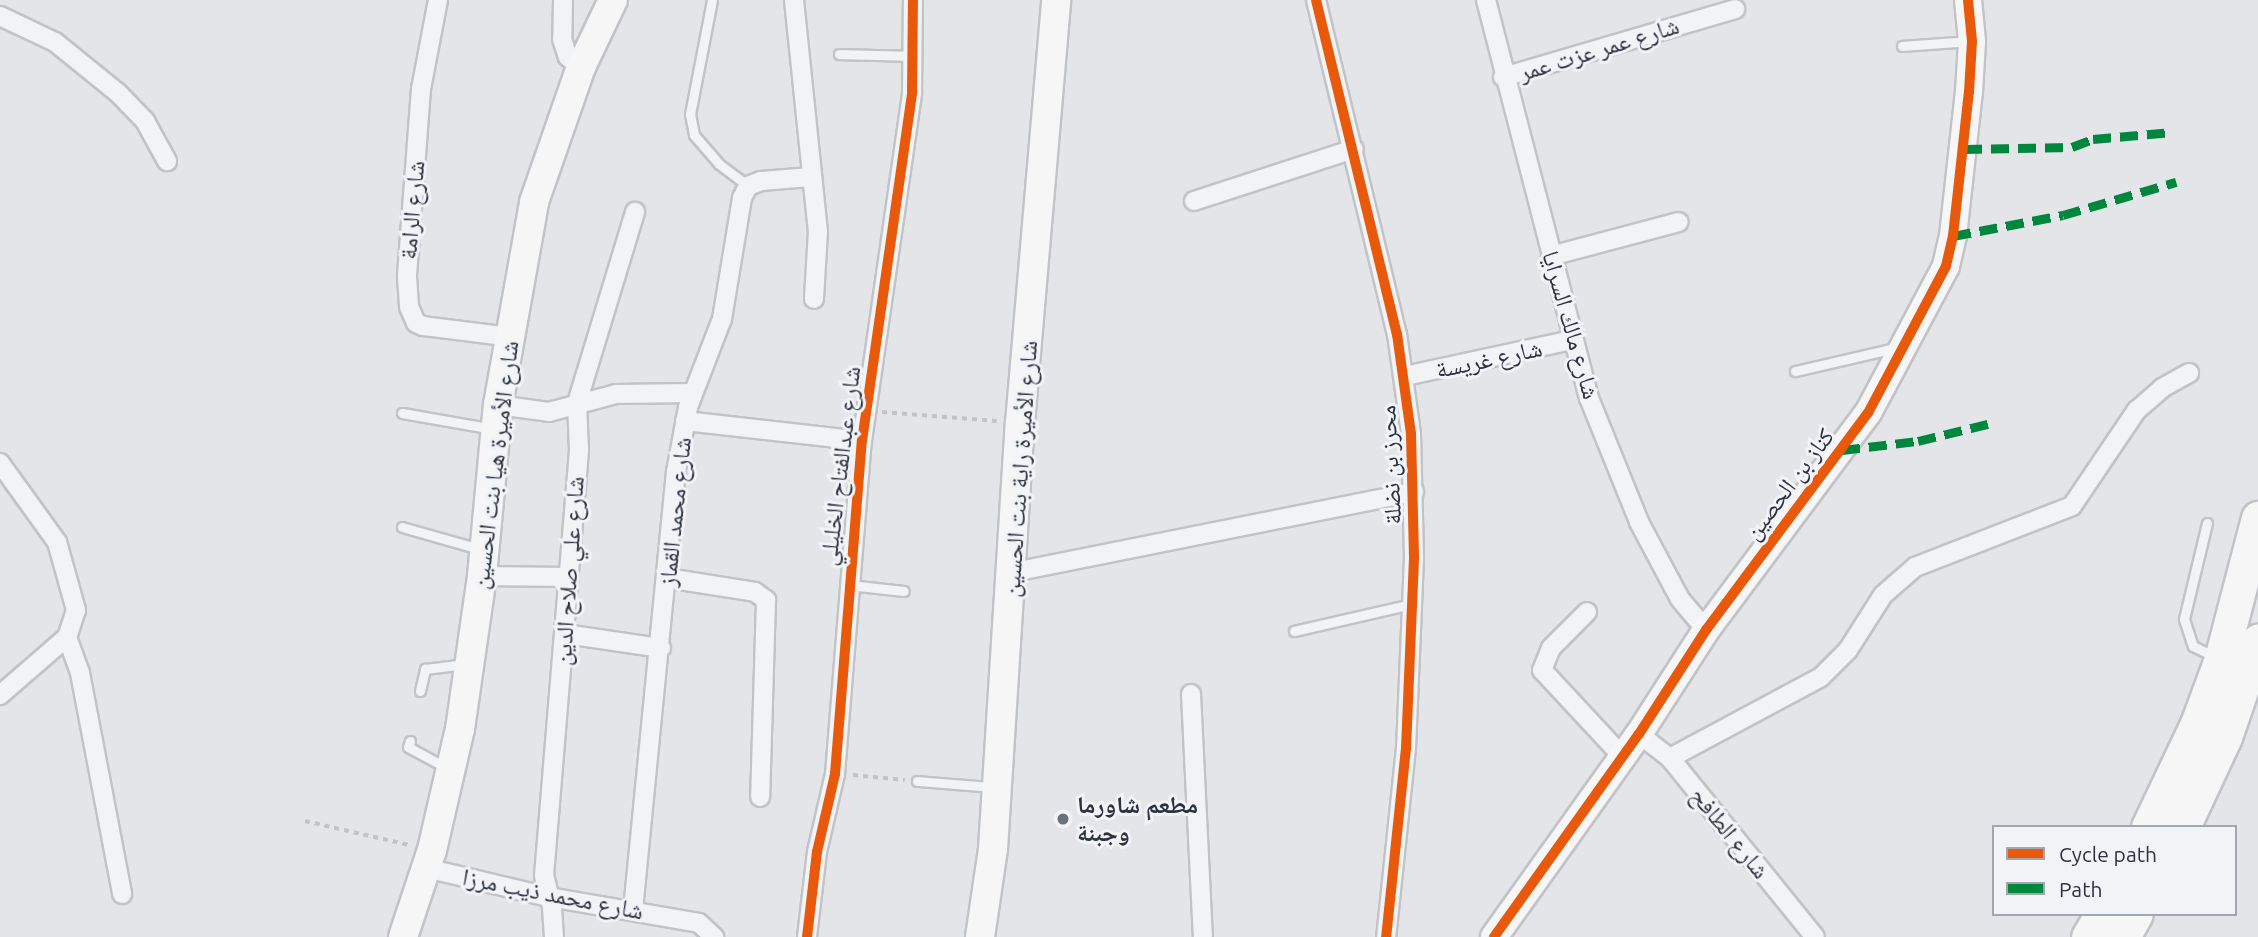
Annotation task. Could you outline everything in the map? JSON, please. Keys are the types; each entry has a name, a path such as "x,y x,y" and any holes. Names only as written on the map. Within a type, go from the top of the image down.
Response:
{"highway":[{"path":"2149,825 2197,724 2221,659 2258,518"},
{"path":"2184,825 2225,737 2258,641"},
{"path":"2088,937 2101,916"},
{"path":"2123,937 2135,916"}],"main road":[{"name":"شارع الأميرة هيا بنت الحسين","path":"403,937 429,859 452,772 482,563 497,417 534,202 581,67 613,0"},
{"name":"شارع الأميرة راية بنت الحسين","path":"980,937 997,788 1014,572 1020,422 1056,0"}],"street":[{"name":"شارع الرامة","path":"438,0 421,89 407,276 409,307 416,323 422,326 511,337"},
{"path":"563,0 562,39 568,57 581,67"},
{"path":"794,0 819,241 814,299"},
{"name":"شارع عبدالفتاح الخليلي","path":"807,937 817,852 835,774 848,585 862,441 915,56 913,0"},
{"name":"محرز بن نضلة","path":"1317,0 1405,376 1414,492 1406,748 1386,937"},
{"name":"شارع مالك السرايا","path":"1486,0 1503,77 1572,340 1639,522 1681,599 1706,630"},
{"name":"كناز بن الحصين","path":"1494,937 1639,734 1706,630 1868,413 1946,266 1953,236 1972,41 1968,0"},
{"name":"شارع عمر عزت عمر","path":"1503,77 1735,9"},
{"path":"0,16 55,42 118,93 145,121 167,161"},
{"path":"1194,201 1354,149"},
{"path":"748,186 811,177"},
{"name":"شارع محمد القماز","path":"633,910 685,421 722,319 742,198 748,186"},
{"name":"شارع علي صلاح الدين","path":"554,937 544,876 579,450 577,403 635,212"},
{"path":"1551,256 1679,222"},
{"name":"شارع غريسة","path":"1405,376 1572,340"},
{"path":"1670,758 1821,677 1848,649 1883,595 1915,567 2072,506 2136,411 2162,388 2189,373"},
{"path":"497,417 549,412 577,403 632,393 693,393"},
{"path":"685,421 862,441"},
{"path":"0,463 57,542 76,610 67,637 0,695"},
{"path":"1014,572 1414,492"},
{"path":"482,563 567,577"},
{"path":"667,578 755,592 766,600 760,797"},
{"path":"1587,612 1551,648 1542,670 1622,756"},
{"path":"565,634 661,648"},
{"path":"67,637 80,673 122,894"},
{"path":"1191,694 1203,937"},
{"name":"شارع الطافح","path":"1639,734 1670,758 1815,937"},
{"name":"شارع محمد ذيب مرزا","path":"429,859 549,897 704,924 714,937"}],"lane":[{"path":"712,0 690,114 694,135 714,166 748,186"},
{"path":"1902,46 1972,41"},
{"path":"839,54 915,56"},
{"path":"1795,371 1904,346"},
{"path":"402,413 497,417"},
{"path":"2207,523 2184,619 2193,646 2221,659"},
{"path":"402,527 482,563"},
{"path":"848,585 904,591"},
{"path":"1294,631 1412,604"},
{"path":"420,691 425,669 468,664"},
{"path":"410,741 408,747 437,759 452,772"},
{"path":"917,781 997,788"}],"path":[{"path":"867,411 1020,422"},
{"path":"835,774 917,781"},
{"path":"305,821 429,859"}],"marked path":[{"path":"1964,149 2072,147 2093,139 2173,132"},
{"path":"1953,236 2063,215 2176,182"},
{"path":"1842,450 1918,441 1988,424"}],"cycle path":[{"path":"807,937 817,852 835,774 862,441 912,92 913,0"},
{"path":"1316,0 1397,334 1411,434 1414,558 1406,748 1386,937"},
{"path":"1494,937 1639,734 1706,630 1868,413 1946,266 1953,236 1969,92 1972,41 1968,0"}],"place":[{"name":"مطعم شاورما وجبنة","path":"1063,819"}]}
